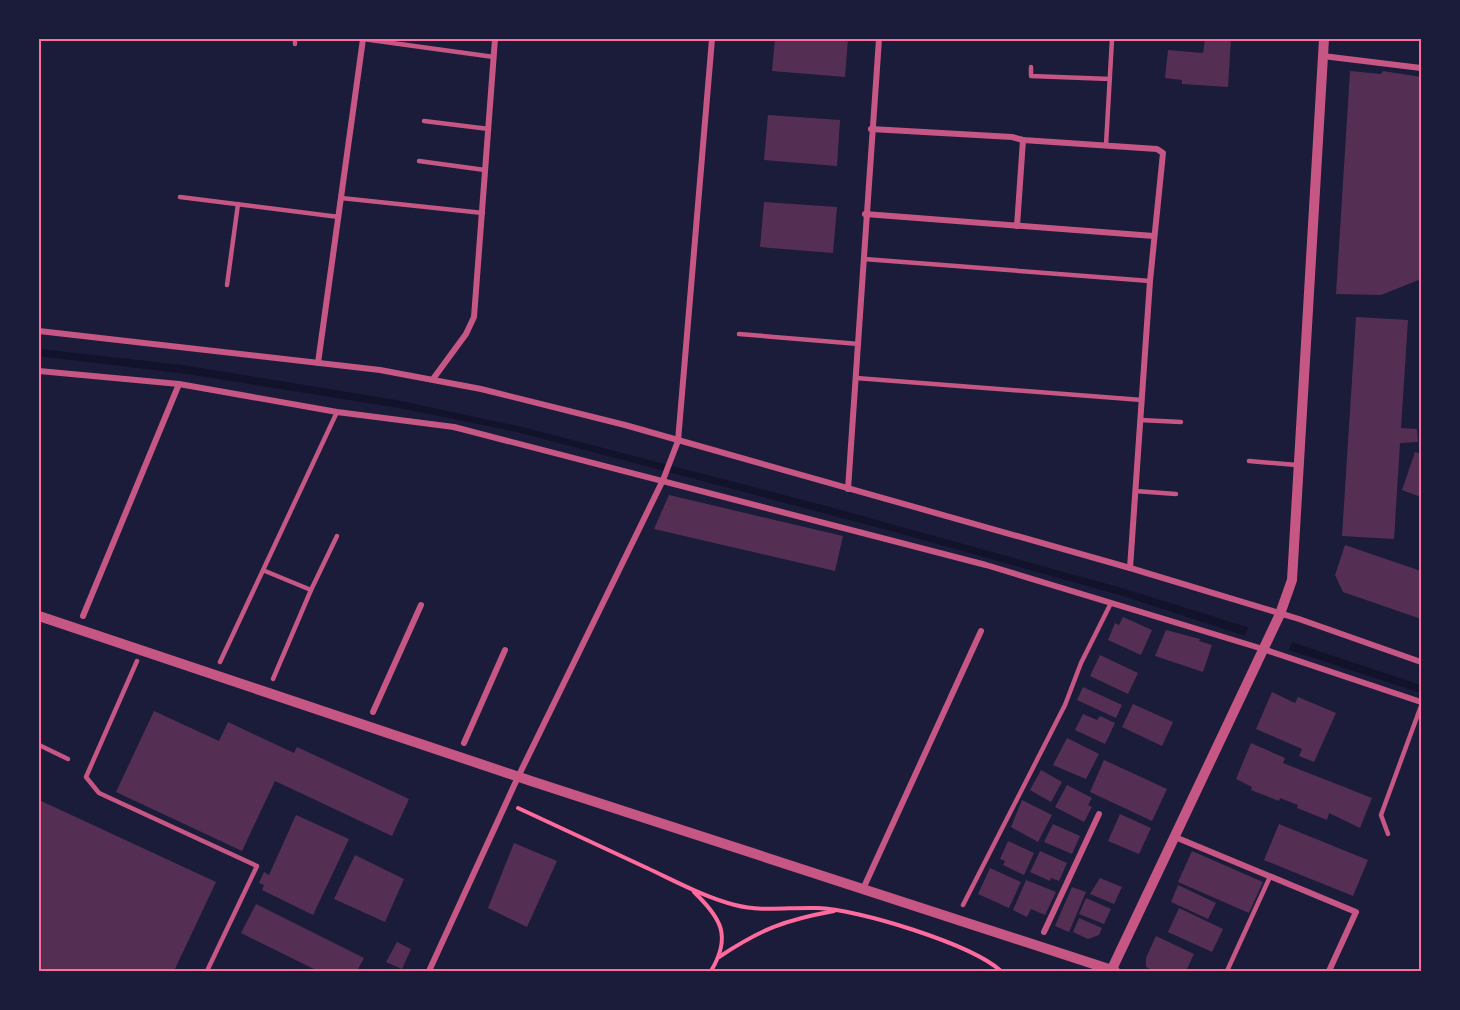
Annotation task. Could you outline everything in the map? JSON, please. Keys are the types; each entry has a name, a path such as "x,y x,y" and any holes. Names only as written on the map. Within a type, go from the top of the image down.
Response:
{"street":[{"path":"318,363 363,39"},
{"path":"433,379 466,334 474,316 495,39"},
{"path":"429,971 518,777 664,476 678,441 712,39"},
{"path":"848,489 859,344 865,214 879,39"},
{"path":"39,616 518,777 1113,971 1265,646 1292,580 1324,39"},
{"path":"1323,56 1421,69"},
{"path":"871,129 1012,137 1023,140 1157,149 1163,153 1150,280 1130,568"},
{"path":"1017,226 1023,140"},
{"path":"865,214 1154,236"},
{"path":"39,331 318,363 433,379 625,425 1130,568 1421,662"},
{"path":"39,371 179,384 337,412 454,427 664,476 1265,646 1421,704"},
{"path":"83,616 179,384"},
{"path":"373,712 421,605"},
{"path":"862,890 981,631"},
{"path":"464,743 505,650"},
{"path":"1044,932 1099,814"},
{"path":"1175,837 1269,879 1356,912 1329,971"}],"lane":[{"path":"363,39 494,57"},
{"path":"1106,146 1112,39"},
{"path":"1031,67 1031,76 1110,79"},
{"path":"424,121 489,129"},
{"path":"419,161 485,170"},
{"path":"180,197 339,217"},
{"path":"341,198 483,213"},
{"path":"227,285 238,204"},
{"path":"864,259 1150,280"},
{"path":"739,334 859,344"},
{"path":"856,378 1142,400"},
{"path":"220,662 265,571 337,412"},
{"path":"1140,420 1181,422"},
{"path":"1249,461 1299,465"},
{"path":"1135,491 1176,494"},
{"path":"273,679 337,536"},
{"path":"265,571 311,590"},
{"path":"963,905 1065,705 1081,663 1111,603"},
{"path":"137,661 86,777 99,793 257,867 207,971"},
{"path":"1388,834 1381,815 1421,704"},
{"path":"39,745 68,759"},
{"path":"1227,971 1269,879"}],"path":[{"path":"518,808 691,889 752,908 819,908 860,914 972,952 990,961 1001,971"},
{"path":"691,889 715,912 723,939 719,957 711,971"},
{"path":"719,957 754,934 798,918 838,910"}],"shaded area":[{"path":"39,349 182,365 396,400 522,427 830,507 1125,589 1421,685 1421,693 1123,596 895,532 517,432 399,408 187,374 39,356"}],"pier":[{"path":"1250,624 1294,639 1288,651 1244,637"}],"building":[{"path":"775,39 848,39 845,77 772,71"},
{"path":"1205,39 1231,39 1228,87 1182,84 1182,80 1165,78 1168,50 1203,53"},
{"path":"1350,71 1381,74 1383,71 1421,77 1421,279 1381,295 1336,294"},
{"path":"768,115 840,120 837,166 764,160"},
{"path":"764,202 837,207 833,253 760,247"},
{"path":"1356,317 1408,320 1401,428 1417,429 1418,442 1400,443 1394,539 1342,536"},
{"path":"1415,452 1421,454 1421,497 1402,490"},
{"path":"669,495 843,536 835,571 654,529"},
{"path":"1345,545 1421,571 1421,619 1343,592 1335,575"},
{"path":"1123,617 1152,630 1141,655 1108,640 1115,623 1119,625"},
{"path":"1166,630 1200,639 1199,641 1212,645 1203,672 1155,656"},
{"path":"1100,655 1138,673 1128,694 1090,676"},
{"path":"1083,687 1122,705 1116,718 1077,700"},
{"path":"1272,692 1295,703 1298,697 1336,713 1314,762 1299,756 1302,749 1256,729"},
{"path":"1133,704 1173,722 1162,746 1122,727"},
{"path":"154,711 219,741 228,722 294,753 297,747 409,799 392,836 275,781 242,851 116,792"},
{"path":"1083,714 1097,720 1100,716 1115,723 1105,744 1075,730"},
{"path":"1067,738 1099,754 1086,779 1053,765"},
{"path":"1251,743 1285,758 1283,763 1372,798 1360,828 1329,813 1327,820 1297,808 1298,805 1280,798 1279,801 1251,790 1252,787 1236,779"},
{"path":"1104,760 1167,789 1152,821 1090,792"},
{"path":"1041,770 1062,782 1051,802 1030,790"},
{"path":"1067,785 1092,798 1088,805 1092,807 1084,822 1055,807"},
{"path":"39,800 216,882 174,971 39,971"},
{"path":"1022,800 1052,815 1038,842 1011,827"},
{"path":"1120,814 1151,828 1139,854 1108,841"},
{"path":"296,815 349,839 313,915 262,890 264,885 259,883 264,872 269,875"},
{"path":"1053,824 1080,836 1072,854 1044,842"},
{"path":"1279,824 1368,860 1353,896 1264,860"},
{"path":"1008,841 1034,853 1024,875 1003,865 1005,861 1000,859"},
{"path":"514,843 557,861 527,927 488,908"},
{"path":"1040,851 1067,863 1059,881 1051,878 1050,881 1030,872"},
{"path":"1192,851 1263,882 1249,913 1178,882"},
{"path":"355,855 404,879 385,922 334,899"},
{"path":"990,868 1021,882 1009,908 978,894"},
{"path":"1100,878 1122,887 1114,904 1090,894"},
{"path":"1026,880 1056,892 1045,915 1031,909 1027,917 1013,910"},
{"path":"1178,885 1216,903 1208,919 1171,902"},
{"path":"1072,887 1086,892 1069,932 1055,926"},
{"path":"1086,898 1111,909 1104,924 1079,914"},
{"path":"256,904 364,958 357,971 318,971 241,933"},
{"path":"1179,908 1223,929 1212,952 1168,932"},
{"path":"1079,918 1102,928 1099,935 1088,939 1073,932"},
{"path":"1156,936 1194,954 1186,971 1154,971 1146,967 1146,958"},
{"path":"397,942 411,949 402,969 386,962"}]}
